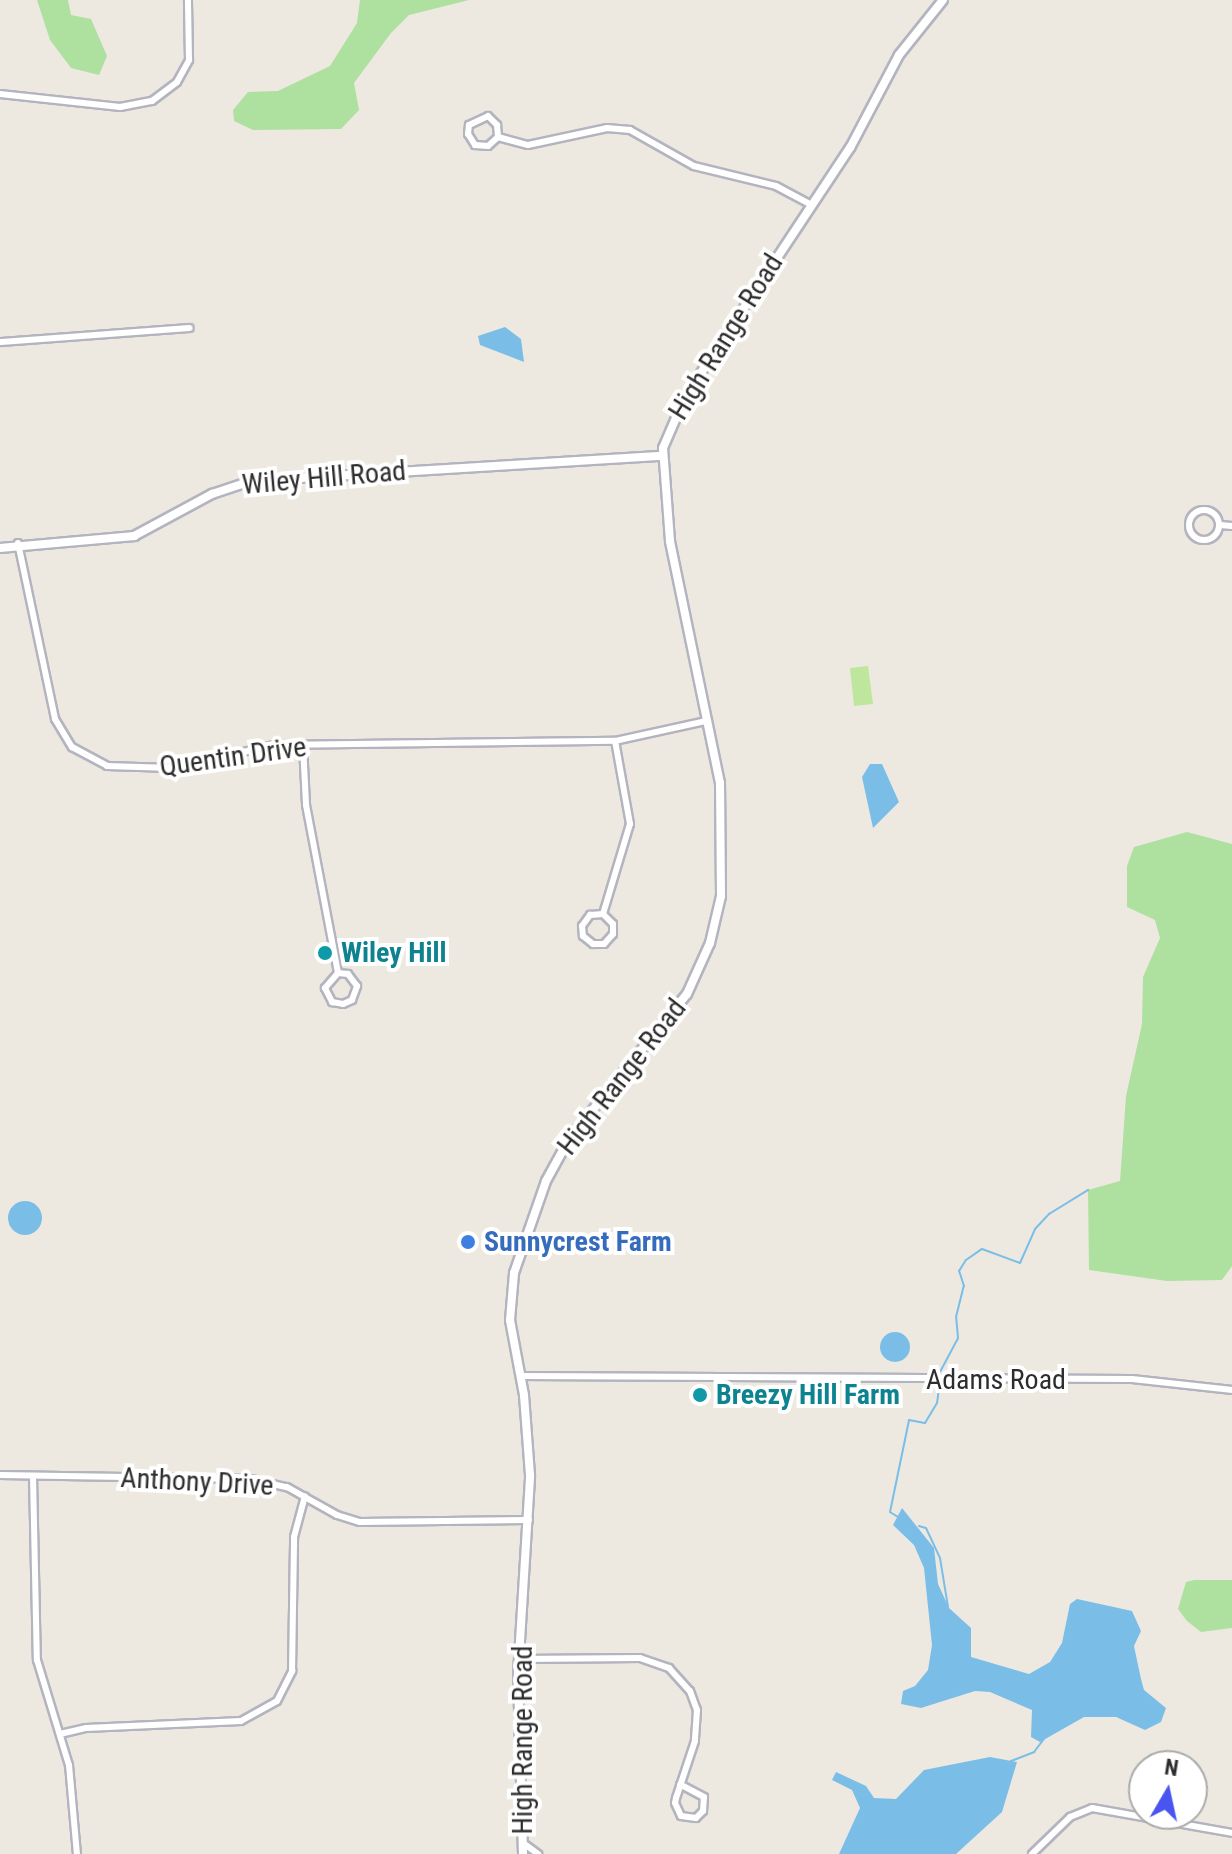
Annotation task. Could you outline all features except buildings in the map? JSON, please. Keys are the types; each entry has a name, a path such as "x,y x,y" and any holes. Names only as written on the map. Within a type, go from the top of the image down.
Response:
{"street":[{"path":"0,94 120,107 152,101 172,88 189,60 188,0"},
{"name":"High Range Road","path":"523,1854 519,1659 529,1520 528,1427 511,1288 546,1181 598,1100 678,1008 715,927 723,880 723,816 670,541 662,456 677,410 810,204 850,148 899,55 943,0"},
{"path":"478,116 491,118 498,137 488,146 478,146 469,138 469,125 478,116"},
{"path":"498,137 528,145 607,128 630,130 694,166 776,186 810,204"},
{"path":"0,342 189,328"},
{"name":"Wiley Hill Road","path":"0,548 18,543 126,539 221,490 253,481 662,456"},
{"path":"1205,510 1214,513 1220,525 1205,541 1193,536 1189,524 1193,515 1205,510"},
{"path":"1220,525 1232,526"},
{"name":"Quentin Drive","path":"18,543 53,711 62,734 79,752 107,766 164,768 258,747 615,741 706,721"},
{"path":"603,914 630,824 615,741"},
{"path":"303,745 307,816 338,973"},
{"path":"603,914 613,924 611,937 604,944 590,943 583,936 583,922 590,915 603,914"},
{"path":"338,973 352,977 357,986 352,1000 343,1004 326,994 326,983 338,973"},
{"name":"Adams Road","path":"520,1376 1123,1378 1232,1390"},
{"name":"Anthony Drive","path":"0,1475 251,1479 279,1484 360,1522 529,1520"},
{"path":"33,1476 37,1660 72,1780 77,1854"},
{"path":"60,1734 86,1728 241,1721 277,1701 293,1660 294,1537 305,1496"},
{"path":"519,1659 640,1658 669,1668 690,1691 698,1720 680,1784 675,1808 686,1818 696,1818 704,1808 704,1797 680,1784"},
{"path":"1032,1854 1084,1810 1109,1809 1232,1833"},
{"path":"523,1843 538,1854"}],"green space":[{"path":"37,0 68,0 71,15 91,19 107,56 99,75 71,68 50,40"},
{"path":"360,0 469,0 409,15 391,33 354,83 359,110 341,129 253,130 234,121 233,110 248,92 278,91 330,66 357,23"},
{"path":"868,666 873,704 854,706 850,668"},
{"path":"1187,832 1232,844 1232,1266 1222,1280 1167,1281 1089,1270 1088,1190 1120,1181 1126,1096 1142,1024 1143,977 1160,938 1155,920 1127,907 1127,866 1134,847"},
{"path":"1232,1580 1232,1628 1201,1632 1187,1621 1178,1609 1186,1582"}],"water":[{"path":"505,327 521,339 524,362 480,345 478,336"},
{"path":"870,764 882,764 899,802 873,828 862,777"},
{"path":"25,1201 37,1206 42,1218 37,1230 25,1235 13,1230 8,1218 13,1206"},
{"path":"895,1332 905,1337 910,1347 905,1357 895,1362 885,1357 880,1347 885,1337"},
{"path":"902,1508 934,1548 938,1584 949,1608 971,1628 971,1657 1029,1674 1050,1662 1062,1643 1070,1604 1077,1599 1132,1611 1141,1631 1134,1646 1141,1679 1144,1690 1166,1708 1161,1722 1145,1730 1116,1717 1084,1717 1040,1742 1031,1737 1032,1710 990,1692 975,1691 921,1708 901,1704 903,1691 915,1686 928,1670 932,1645 924,1568 914,1545 893,1525"},
{"path":"990,1757 1017,1762 1002,1812 956,1854 839,1854 860,1808 852,1790 832,1780 836,1772 866,1786 874,1798 896,1799 924,1770"}],"waterway":[{"path":"940,1372 958,1338 956,1317 964,1286 959,1271 966,1260 982,1249 1020,1263 1035,1229 1049,1214 1088,1190"},
{"path":"898,1517 890,1512 909,1420 925,1423 937,1403 939,1389"},
{"path":"919,1526 926,1528 940,1558 948,1607"},
{"path":"1011,1761 1034,1752 1046,1736"}],"place":[{"name":"Wiley Hill","path":"325,953"},
{"name":"Sunnycrest Farm","path":"468,1242"},
{"name":"Breezy Hill Farm","path":"700,1395"}]}
